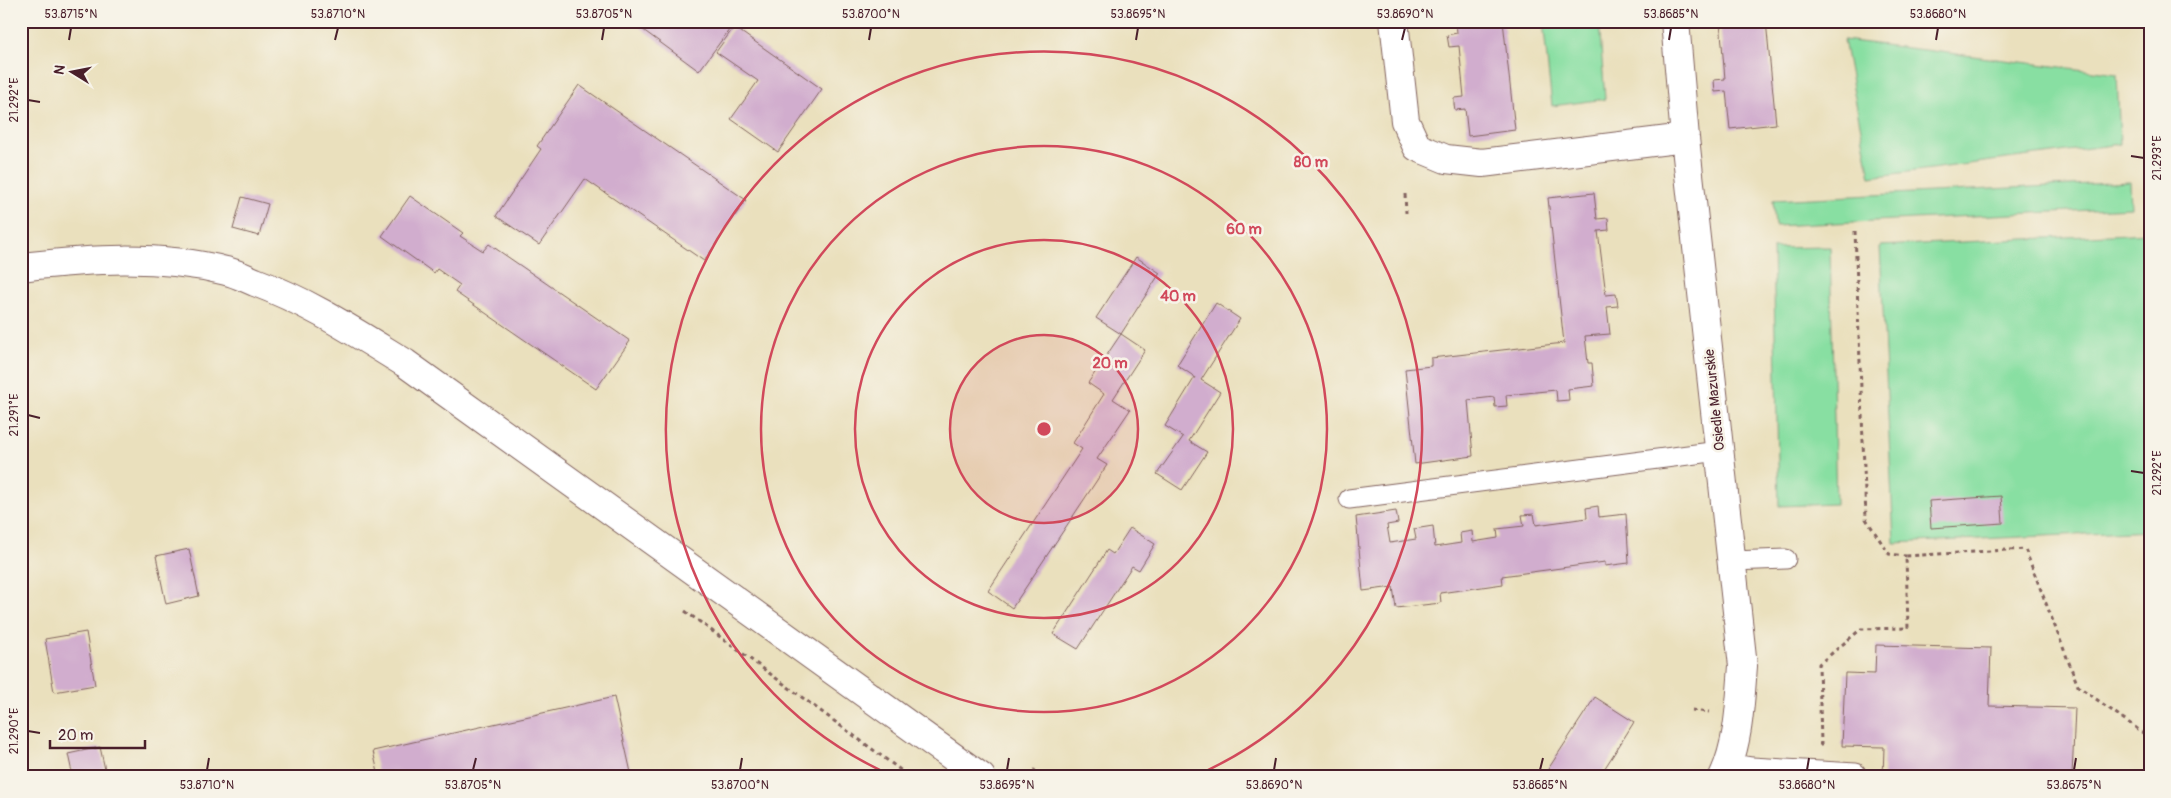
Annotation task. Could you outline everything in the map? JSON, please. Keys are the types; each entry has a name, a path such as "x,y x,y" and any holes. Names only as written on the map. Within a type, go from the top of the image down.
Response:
{"street":[{"path":"1394,21 1405,121 1417,146 1446,159 1482,163 1685,138"},
{"name":"Osiedle Mazurskie","path":"1674,21 1685,138 1743,666 1740,715 1726,770"},
{"path":"21,267 127,258 156,260 227,271 272,288 313,307 405,363 981,777"}],"lane":[{"path":"1349,499 1719,451"},
{"path":"1732,561 1786,559"},
{"path":"1726,770 1752,768 1856,772"}],"path":[{"path":"1405,194 1406,213"},
{"path":"1855,231 1866,519 1889,554 1906,556 2025,549 2078,686 2150,738"},
{"path":"1813,745 1821,744 1819,664 1861,629 1908,628 1906,556"},
{"path":"684,611 910,777"},
{"path":"1030,777 1035,769"}],"green space":[{"path":"1543,21 1599,21 1605,99 1552,106"},
{"path":"1844,40 2117,74 2120,144 1870,177"},
{"path":"2130,182 2131,208 1775,226 1773,200"},
{"path":"2150,233 2150,531 1894,543 1880,246"},
{"path":"1830,247 1836,504 1779,506 1773,248"}],"building":[{"path":"631,21 725,21 732,26 699,71"},
{"path":"1456,21 1503,21 1515,130 1468,136 1465,109 1455,110 1454,104 1454,98 1464,97 1459,46 1449,47 1447,35 1457,33"},
{"path":"1720,21 1766,21 1776,124 1730,129 1726,91 1715,92 1714,80 1725,79"},
{"path":"734,27 822,89 778,152 731,119 758,81 716,52"},
{"path":"579,85 746,200 704,261 585,179 539,245 496,216 541,149 537,146"},
{"path":"1594,193 1597,219 1608,218 1609,230 1598,231 1606,295 1616,294 1618,306 1607,307 1610,334 1585,336 1588,363 1592,363 1594,386 1568,389 1569,400 1557,401 1556,390 1506,395 1507,406 1495,407 1494,397 1468,400 1473,456 1415,464 1405,369 1431,366 1431,358 1564,343 1548,198"},
{"path":"410,196 463,233 460,236 483,251 489,244 630,341 596,389 455,292 460,285 437,269 434,273 382,236"},
{"path":"242,197 268,204 259,236 233,229"},
{"path":"1136,257 1160,273 1121,334 1096,318"},
{"path":"1216,303 1240,319 1201,380 1220,392 1189,441 1207,452 1182,490 1157,474 1183,437 1165,426 1195,377 1177,365"},
{"path":"1121,334 1145,350 1113,399 1130,410 1097,459 1107,465 1012,608 988,591 1082,449 1073,443 1104,394 1088,383"},
{"path":"2001,496 2003,523 1931,528 1929,501"},
{"path":"1598,506 1599,517 1626,514 1629,563 1605,566 1605,562 1502,576 1503,584 1440,593 1441,603 1396,608 1393,587 1363,591 1356,517 1396,511 1398,523 1387,525 1390,543 1416,539 1414,529 1433,526 1435,547 1461,543 1460,533 1472,531 1473,542 1498,538 1497,529 1524,526 1522,515 1534,514 1536,525 1587,518 1586,508"},
{"path":"1130,528 1155,544 1139,570 1132,566 1078,649 1053,634 1107,550 1113,554"},
{"path":"189,549 199,596 166,604 156,556"},
{"path":"86,632 95,685 54,692 45,639"},
{"path":"1876,645 1991,648 1989,706 2075,708 2072,777 1883,777 1884,747 1842,746 1845,673 1875,674"},
{"path":"614,697 632,777 379,777 373,751"},
{"path":"1595,697 1634,722 1599,777 1543,777"},
{"path":"100,747 106,774 127,769 129,777 73,777 68,754"}]}
